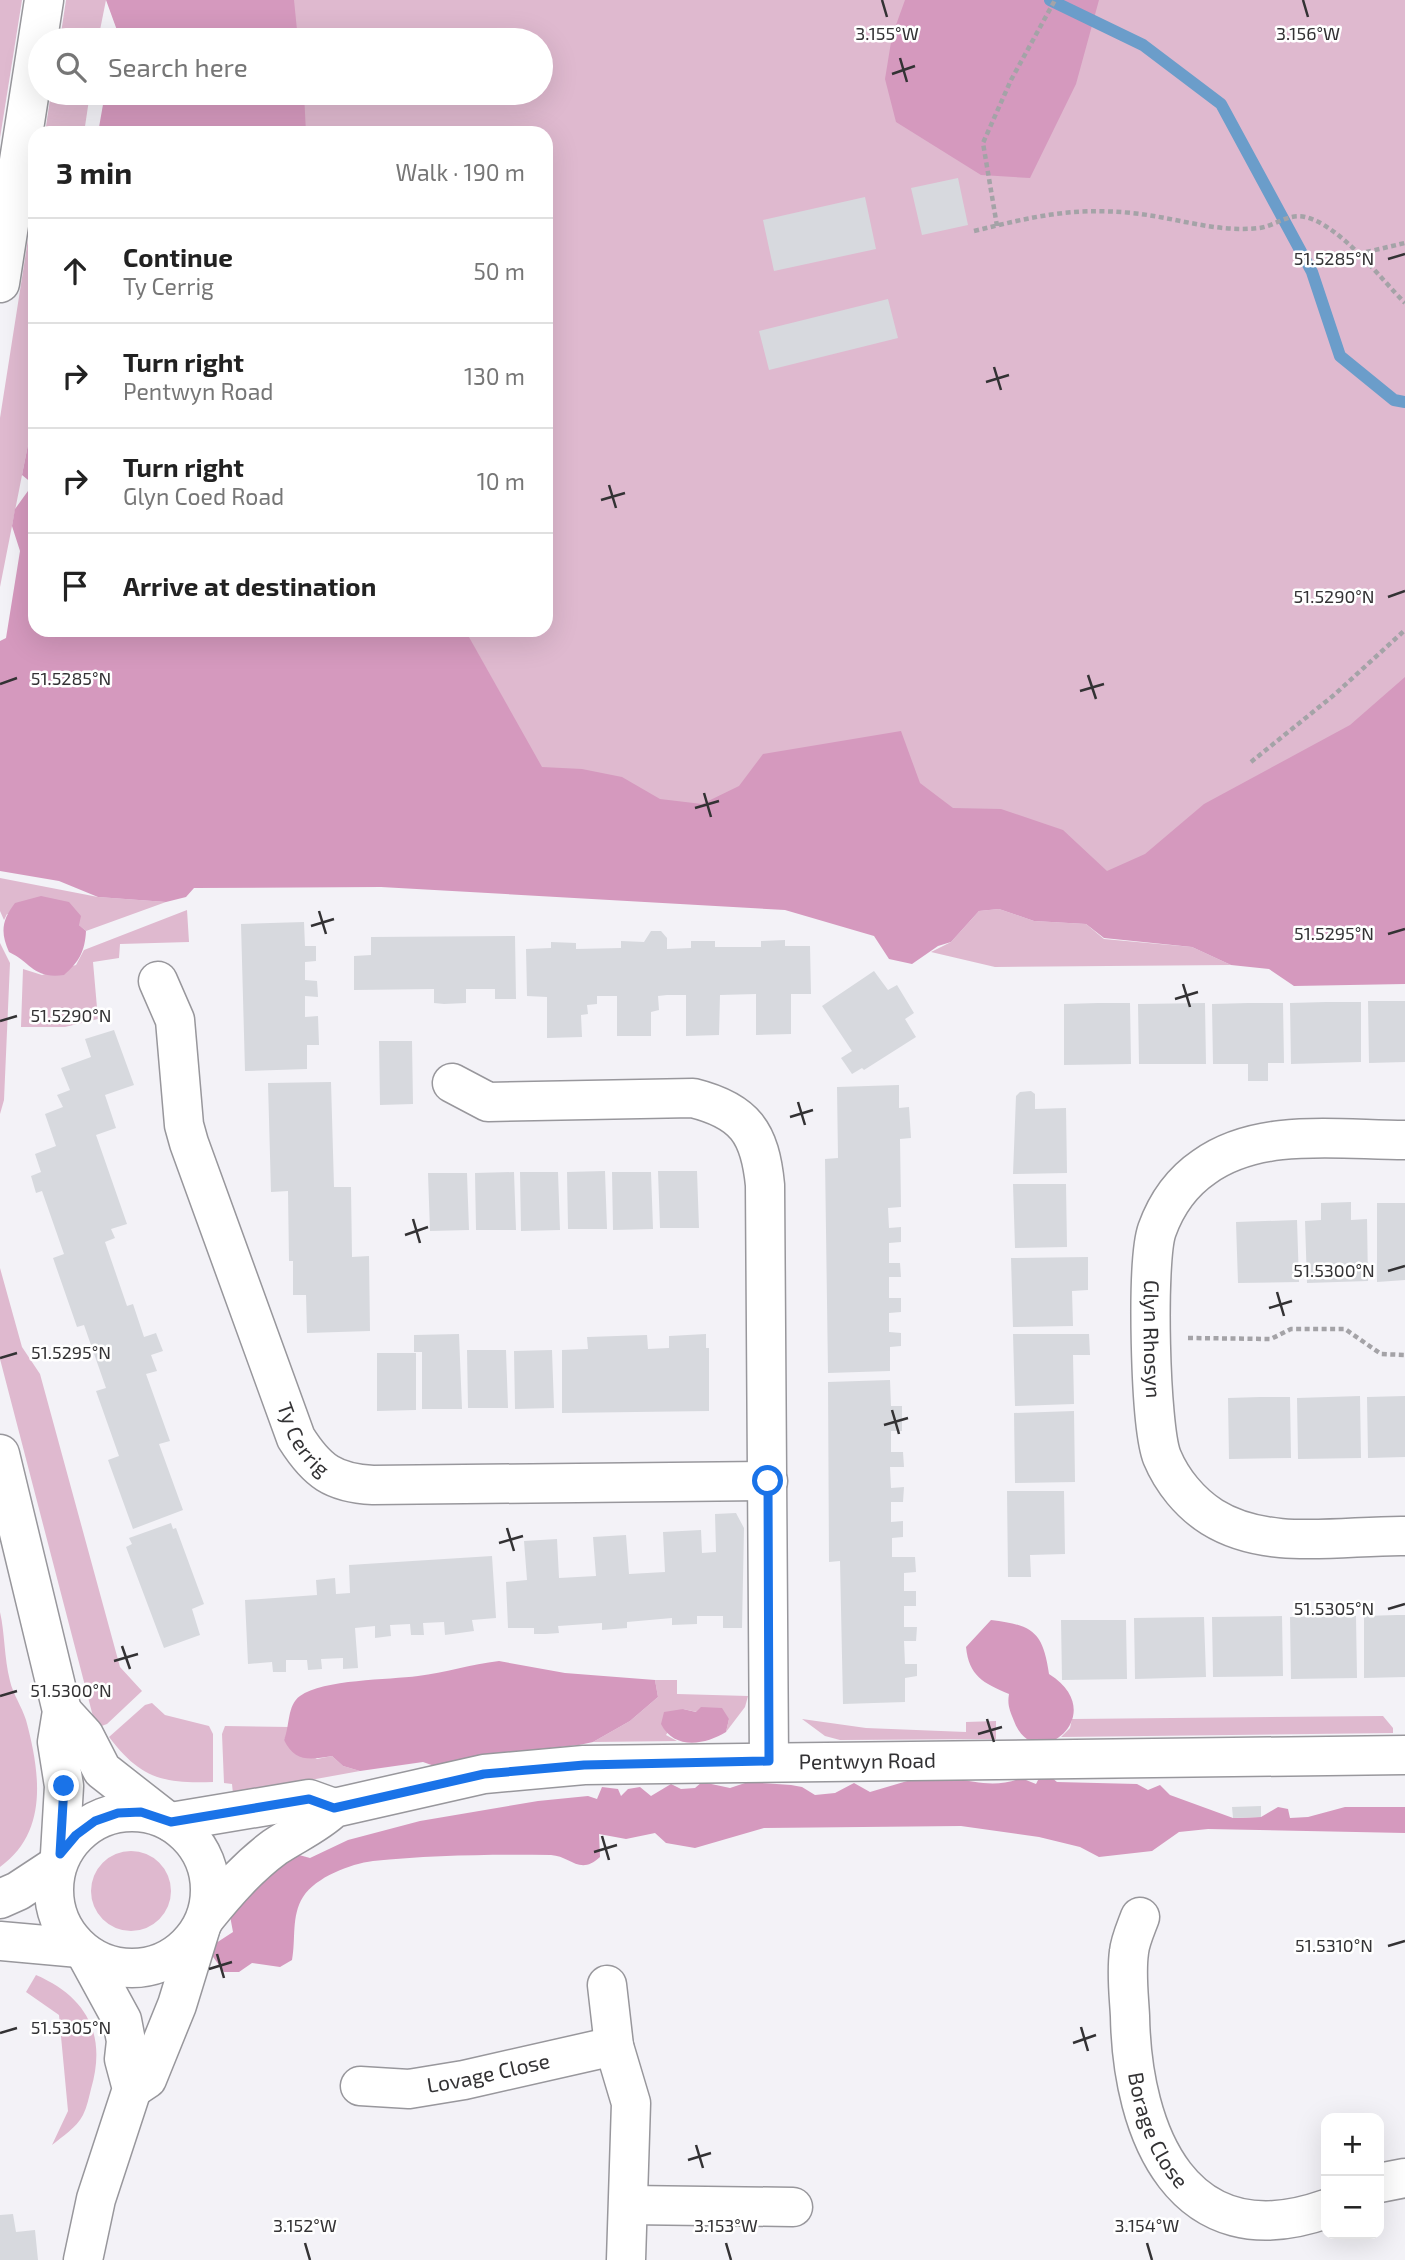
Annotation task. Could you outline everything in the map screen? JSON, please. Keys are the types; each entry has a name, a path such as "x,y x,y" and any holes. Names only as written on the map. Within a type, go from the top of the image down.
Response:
{"street":[{"path":"40,28 44,0"},
{"path":"0,283 28,103"},
{"name":"Ty Cerrig","path":"158,981 175,1020 184,1125 189,1143 296,1438 308,1457 325,1473 348,1483 373,1485 768,1481"},
{"path":"452,1083 488,1102 693,1098 720,1105 741,1120 755,1137 765,1185 769,1761"},
{"name":"Glyn Rhosyn","path":"1405,1140 1265,1141 1232,1150 1203,1167 1183,1184 1156,1232 1152,1252 1152,1338 1157,1440 1168,1468 1190,1501 1230,1526 1264,1537 1405,1536"},
{"path":"0,1454 62,1711 57,1742 64,1786 54,1899 57,1914 122,2020 126,2040 124,2059 132,2089 96,2199 83,2260"},
{"path":"62,1711 84,1735 102,1770 195,1844 209,1873 210,1895 204,1922 177,2005 147,2079 132,2089"},
{"name":"Pentwyn Road","path":"0,1941 82,1951 118,1967 157,1964 182,1949 235,1881 276,1847 316,1825 334,1808 484,1774 584,1765 769,1761 1405,1755"},
{"name":"Pentwyn Road","path":"0,1899 18,1891 58,1860 76,1835 95,1821 106,1817 141,1812 168,1821 309,1799 334,1808"},
{"name":"Borage Close","path":"1140,1917 1129,1952 1130,2052 1136,2095 1169,2175 1188,2196 1211,2211 1233,2218 1282,2222 1321,2210"},
{"path":"607,1985 614,2046 631,2103 626,2260"},
{"name":"Lovage Close","path":"360,2086 409,2089 464,2080 614,2046"},
{"path":"1384,2182 1405,2178"},
{"path":"629,2205 793,2207"}],"path":[{"path":"997,226 984,143 1011,80 1055,0"},
{"path":"974,231 1040,214 1087,210 1134,213 1207,226 1260,228 1294,216 1306,217 1330,228 1405,303"},
{"path":"1357,254 1405,243"},
{"path":"1251,762 1334,695 1405,629"},
{"path":"1152,1338 1271,1339 1291,1329 1345,1329 1381,1354 1405,1355"}],"shaded area":[{"path":"0,0 22,0 0,138"},
{"path":"66,0 106,0 100,28 62,28"},
{"path":"106,0 294,0 297,28 116,28"},
{"path":"146,0 1405,0 1405,920 600,825 160,637 553,637 553,126 191,126 184,105 553,105 553,28 151,28"},
{"path":"905,0 1099,0 1076,84 1030,178 981,175 896,122 885,79 892,36"},
{"path":"49,105 88,105 85,126 46,126"},
{"path":"103,105 305,105 306,126 99,126"},
{"path":"28,240 28,445 0,587 0,418"},
{"path":"28,445 28,480 22,475"},
{"path":"28,491 28,637 469,637 542,767 582,769 622,777 660,799 702,804 739,786 763,754 901,731 920,783 953,808 1001,809 1063,830 1107,871 1145,854 1204,804 1350,725 1405,677 1405,984 1294,986 1269,969 1231,965 1192,947 1104,938 1086,924 1034,921 999,909 979,911 951,942 938,946 912,964 889,959 874,936 785,910 381,887 194,888 186,897 166,902 98,897 59,881 0,871 0,641 6,638 20,551 12,526 15,509"},
{"path":"0,878 98,897 166,902 86,931 79,925 7,914 4,920 0,911"},
{"path":"41,896 69,902 81,916 79,925 86,931 80,956 64,975 54,976 39,972 9,952 6,945 4,926 15,903"},
{"path":"999,909 1034,921 1086,924 1104,939 1192,947 1231,965 995,967 931,952 951,942 979,911"},
{"path":"187,910 189,942 120,944 119,958 93,962 98,1019 65,1027 21,1027 23,969 42,975 76,965 84,950"},
{"path":"0,943 10,963 4,1100 0,1114"},
{"path":"0,1268 22,1347 40,1374 120,1667 142,1691 107,1724 96,1728 0,1359"},
{"path":"0,1612 10,1681 26,1720 35,1760 37,1800 27,1837 16,1853 0,1867"},
{"path":"991,1620 1017,1625 1034,1633 1043,1649 1049,1674 1067,1690 1073,1706 1072,1721 1063,1734 1051,1741 1037,1743 1024,1737 1010,1711 1009,1694 985,1682 970,1665 966,1647"},
{"path":"499,1661 565,1673 655,1680 658,1697 630,1721 593,1742 522,1751 440,1768 423,1762 360,1771 343,1766 332,1756 298,1756 284,1740 293,1705 300,1696 310,1690 340,1683 428,1675"},
{"path":"655,1680 677,1680 677,1694 748,1696 745,1707 726,1732 729,1719 683,1709 666,1735 677,1741 593,1742 630,1721 658,1697"},
{"path":"152,1703 165,1715 209,1726 213,1734 213,1782 180,1782 154,1776 131,1762 109,1737 145,1705"},
{"path":"701,1707 722,1708 729,1719 726,1732 709,1740 691,1743 674,1738 661,1724 664,1712 683,1709 696,1712"},
{"path":"1383,1716 1393,1728 1393,1733 1061,1737 1070,1728 1072,1719"},
{"path":"802,1719 866,1728 966,1732 966,1722 996,1721 996,1739 840,1740 825,1736"},
{"path":"225,1726 290,1727 284,1740 317,1759 332,1756 343,1766 360,1771 233,1794 232,1784 224,1783 222,1734"},
{"path":"949,1777 994,1783 1021,1778 1036,1784 1039,1778 1051,1777 1057,1782 1137,1784 1148,1790 1160,1785 1170,1795 1233,1818 1261,1817 1278,1807 1288,1809 1290,1818 1308,1817 1345,1807 1405,1807 1405,1833 1208,1829 1179,1832 1152,1851 1099,1857 1080,1847 1039,1837 961,1826 764,1828 695,1848 666,1843 655,1833 626,1839 599,1834 600,1857 587,1865 575,1864 551,1855 462,1855 373,1861 354,1865 316,1883 303,1897 295,1920 292,1960 280,1967 252,1963 239,1972 224,1972 211,1954 213,1945 233,1932 230,1916 273,1870 299,1855 310,1858 348,1840 420,1821 538,1801 588,1796 597,1799 602,1787 618,1789 621,1796 628,1789 640,1787 651,1796 671,1784 681,1789 695,1788 702,1782 730,1788 748,1782 802,1787 815,1795 835,1793 854,1783 870,1792 914,1779"},
{"path":"123,1851 139,1851 160,1862 171,1883 171,1899 160,1920 139,1931 123,1931 109,1925 97,1913 91,1899 91,1883 97,1869 109,1857"},
{"path":"36,1975 54,1984 80,2006 89,2020 96,2052 95,2070 83,2115 73,2128 52,2145 68,2111 59,2015 26,1992"}],"building":[{"path":"958,178 968,225 922,235 911,188"},
{"path":"865,197 876,249 774,271 763,220"},
{"path":"888,299 898,338 769,370 759,331"},
{"path":"304,922 305,946 316,946 316,961 305,962 305,980 317,981 318,997 305,996 305,1017 318,1016 319,1045 307,1045 307,1069 245,1071 241,924"},
{"path":"651,931 661,931 667,938 667,949 691,948 691,941 715,941 715,947 761,947 761,941 785,940 785,946 810,946 811,994 791,994 791,1034 756,1035 756,994 720,995 719,1035 686,1036 686,995 667,995 658,996 659,1010 651,1012 651,1036 617,1036 617,996 597,996 597,1004 587,1005 588,1014 581,1015 582,1037 547,1038 547,997 527,996 526,949 551,948 551,942 576,943 576,949 621,948 621,941 644,942"},
{"path":"515,936 516,999 495,999 495,989 466,989 466,1003 444,1004 434,1003 434,989 354,990 354,956 371,955 371,937"},
{"path":"874,971 888,990 897,985 914,1013 905,1019 916,1037 864,1070 862,1068 852,1074 841,1058 852,1051 822,1006"},
{"path":"1368,1001 1405,1001 1405,1062 1369,1063"},
{"path":"1361,1002 1361,1062 1291,1064 1290,1003"},
{"path":"1130,1003 1131,1064 1064,1065 1064,1004"},
{"path":"1205,1003 1206,1064 1139,1064 1138,1004"},
{"path":"1283,1003 1284,1063 1268,1063 1268,1081 1248,1081 1248,1064 1213,1064 1212,1004"},
{"path":"114,1030 134,1085 105,1095 116,1128 96,1135 127,1224 111,1229 115,1238 105,1242 127,1306 133,1304 144,1337 156,1333 163,1351 151,1355 157,1371 146,1374 170,1441 159,1444 183,1510 133,1529 108,1460 119,1456 96,1391 106,1388 84,1325 77,1327 53,1258 64,1254 42,1191 36,1193 31,1176 41,1172 35,1154 56,1146 45,1114 63,1107 57,1095 70,1090 61,1068 91,1057 85,1039"},
{"path":"379,1041 412,1041 413,1104 380,1105"},
{"path":"331,1082 334,1187 351,1187 352,1257 369,1256 370,1331 307,1333 306,1295 293,1295 293,1261 289,1261 288,1191 271,1192 268,1083"},
{"path":"899,1085 899,1108 909,1107 911,1138 900,1139 901,1207 888,1208 889,1228 901,1227 901,1242 889,1243 889,1263 900,1263 901,1277 889,1277 889,1298 901,1298 901,1312 889,1313 889,1332 901,1333 901,1346 890,1347 890,1371 828,1373 825,1159 838,1158 837,1087"},
{"path":"1031,1091 1035,1094 1035,1109 1066,1108 1067,1173 1013,1174 1016,1096 1020,1092"},
{"path":"605,1171 607,1229 568,1229 567,1172"},
{"path":"658,1171 697,1171 699,1228 660,1228"},
{"path":"514,1172 516,1230 476,1230 475,1173"},
{"path":"520,1172 558,1172 560,1230 521,1231"},
{"path":"612,1172 651,1172 653,1229 613,1230"},
{"path":"428,1173 467,1173 469,1230 430,1231"},
{"path":"1013,1184 1066,1184 1067,1247 1015,1248"},
{"path":"1351,1202 1351,1220 1367,1219 1368,1281 1307,1283 1305,1221 1321,1220 1321,1203"},
{"path":"1377,1203 1405,1203 1405,1280 1377,1282"},
{"path":"1297,1220 1299,1282 1238,1283 1236,1222"},
{"path":"1088,1257 1088,1290 1072,1291 1073,1326 1013,1327 1011,1258"},
{"path":"459,1334 462,1409 422,1409 422,1352 414,1352 414,1335"},
{"path":"706,1334 706,1348 709,1348 709,1411 562,1413 562,1350 588,1349 587,1337 647,1335 648,1349 669,1348 669,1336"},
{"path":"1013,1334 1089,1334 1090,1355 1073,1355 1074,1404 1015,1406"},
{"path":"467,1350 506,1350 508,1408 468,1408"},
{"path":"552,1350 554,1408 515,1409 514,1351"},
{"path":"377,1353 416,1353 416,1410 377,1411"},
{"path":"890,1380 891,1406 902,1406 902,1431 891,1431 891,1452 903,1452 904,1467 890,1467 891,1488 904,1487 903,1502 891,1502 891,1522 903,1521 903,1537 892,1538 892,1557 915,1557 916,1572 904,1573 904,1591 916,1591 916,1606 904,1606 904,1627 917,1627 916,1641 904,1641 905,1664 917,1664 917,1676 905,1678 905,1702 843,1704 840,1561 829,1562 828,1382"},
{"path":"1360,1396 1361,1458 1298,1459 1297,1398"},
{"path":"1405,1396 1405,1457 1368,1458 1367,1397"},
{"path":"1290,1397 1291,1458 1229,1459 1228,1398"},
{"path":"1074,1411 1075,1482 1015,1483 1014,1413"},
{"path":"1007,1491 1064,1491 1065,1554 1030,1555 1031,1577 1008,1577"},
{"path":"736,1513 744,1528 742,1628 723,1628 723,1616 697,1616 697,1624 672,1625 672,1618 627,1622 627,1628 602,1630 602,1623 558,1626 559,1633 546,1634 534,1634 534,1628 508,1628 506,1582 527,1580 524,1541 557,1539 559,1578 596,1576 593,1537 626,1535 629,1574 665,1572 663,1532 701,1530 702,1553 716,1552 715,1514"},
{"path":"171,1523 173,1529 176,1528 204,1604 192,1609 200,1635 164,1648 126,1547 132,1544 129,1538"},
{"path":"492,1556 496,1618 472,1620 474,1631 445,1635 444,1622 423,1623 424,1635 411,1635 410,1624 390,1625 391,1636 375,1638 375,1626 355,1628 358,1668 343,1669 343,1658 321,1659 322,1669 308,1670 307,1660 286,1660 286,1672 273,1672 272,1662 248,1664 245,1600 317,1595 316,1580 335,1578 336,1594 350,1593 349,1565"},
{"path":"1405,1615 1405,1677 1364,1678 1364,1616"},
{"path":"1282,1616 1283,1676 1213,1677 1212,1617"},
{"path":"1356,1616 1357,1678 1291,1679 1290,1617"},
{"path":"1204,1617 1206,1677 1135,1679 1134,1618"},
{"path":"1061,1620 1126,1620 1127,1679 1062,1680"},
{"path":"1261,1806 1261,1817 1233,1818 1232,1807"},
{"path":"13,2214 16,2232 35,2230 38,2260 0,2260 0,2215"}],"waterway":[{"path":"1050,0 1143,45 1221,104 1312,272 1340,356 1394,400 1405,402"}],"route":[{"path":"64,1786 60,1854 76,1835 95,1821 118,1813 141,1812 171,1822 309,1799 334,1808 394,1792 484,1774 584,1765 769,1761 768,1481"}]}
